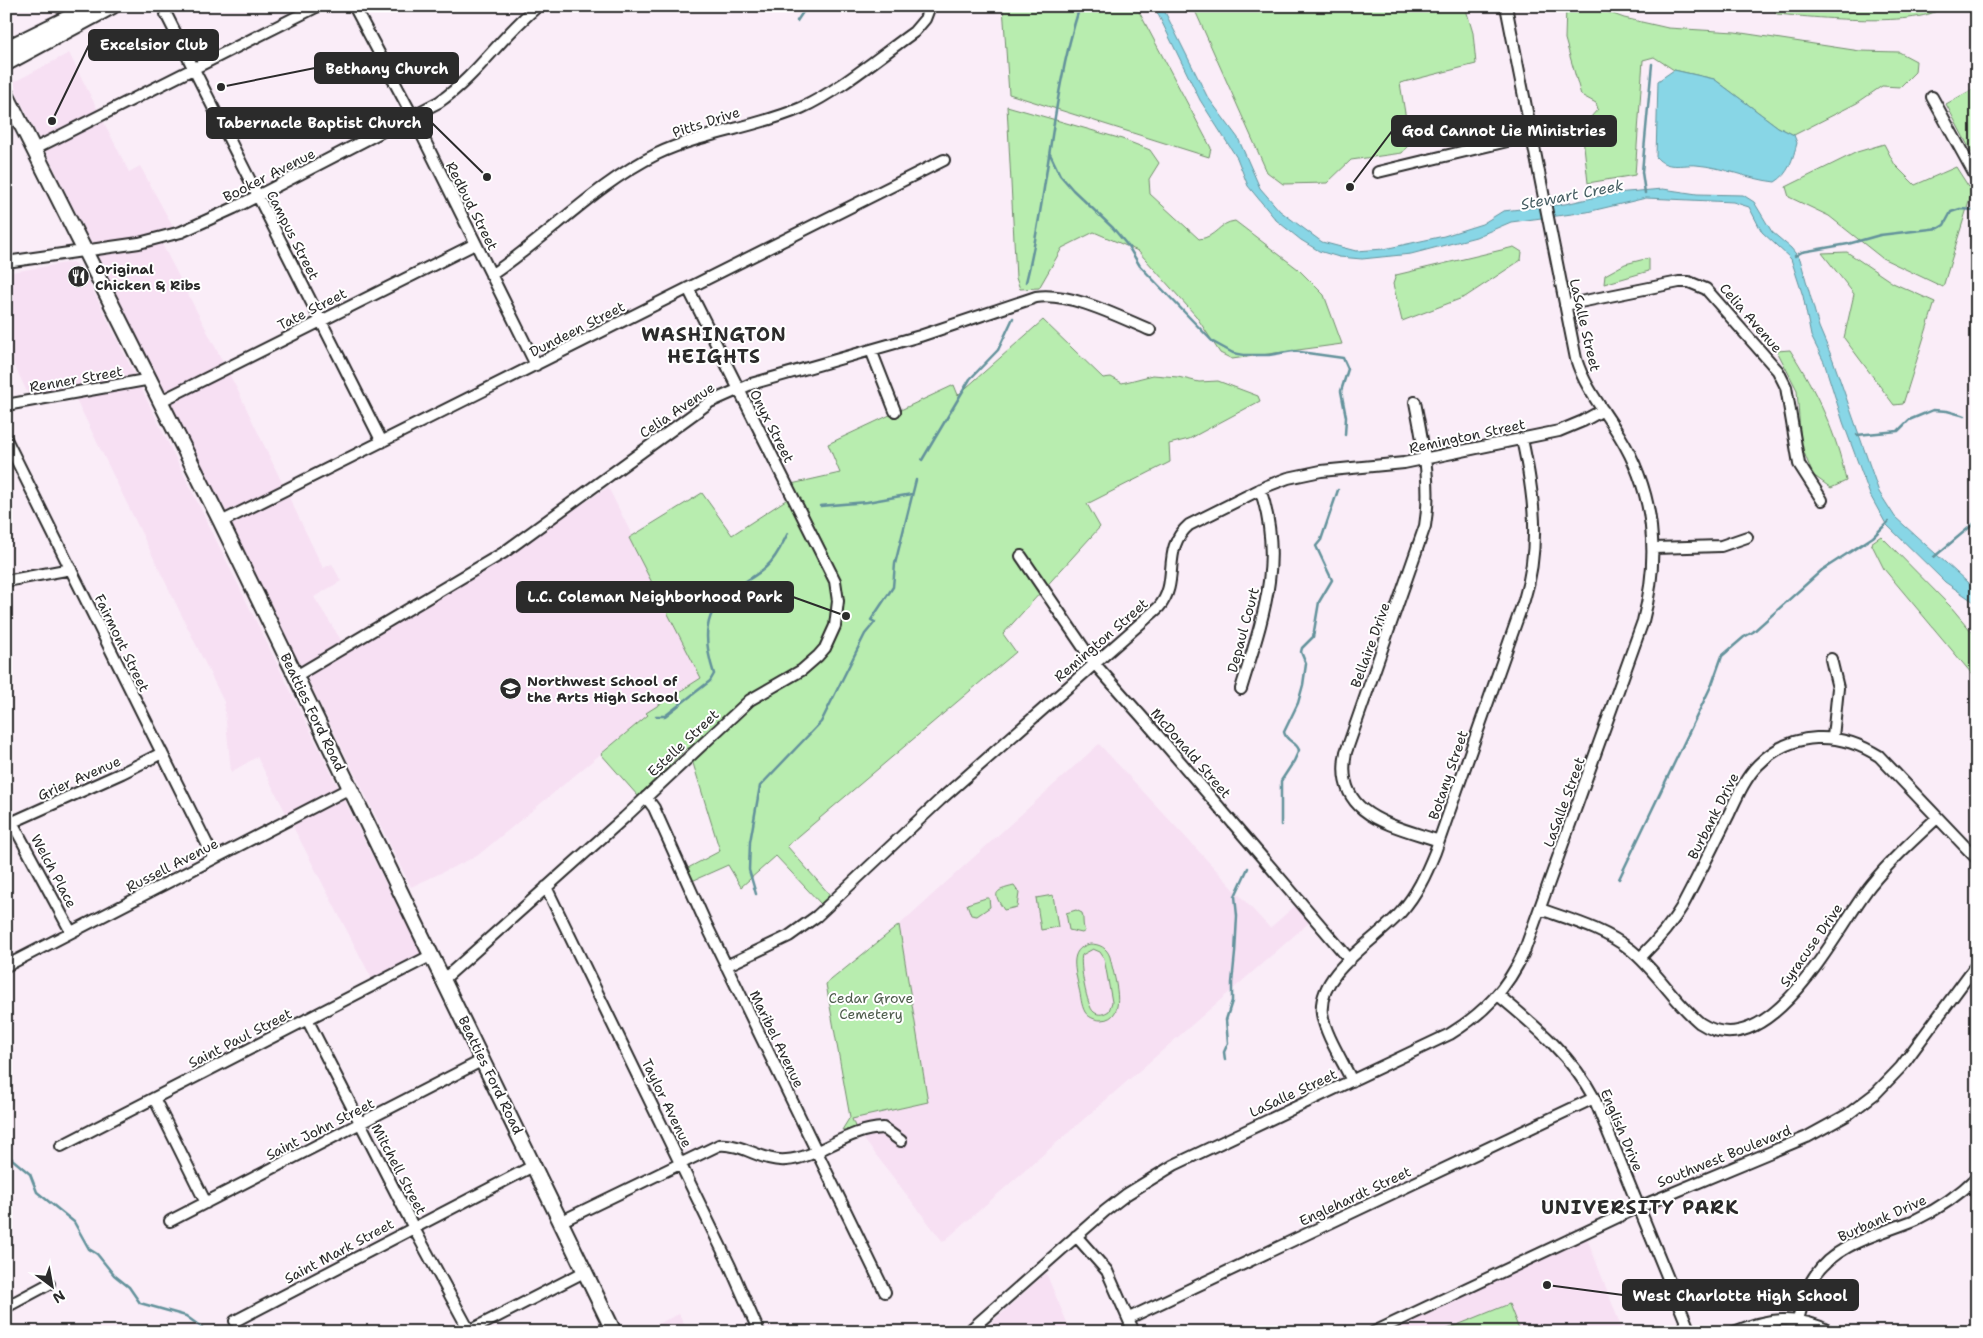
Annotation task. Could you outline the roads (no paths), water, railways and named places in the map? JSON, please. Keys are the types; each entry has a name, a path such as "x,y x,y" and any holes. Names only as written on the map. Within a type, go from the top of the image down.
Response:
{"highway":[{"path":"6,49 73,16 84,6"},
{"path":"6,63 112,6"}],"main road":[{"name":"Beatties Ford Road","path":"6,94 222,522 535,1165 614,1332"}],"street":[{"path":"34,149 318,6"},
{"name":"Redbud Street","path":"354,6 413,117 536,365"},
{"name":"Booker Avenue","path":"6,262 140,243 181,232 258,196 439,102 462,84 514,26 538,6"},
{"name":"Pitts Drive","path":"491,274 604,186 639,164 705,135 779,115 816,100 914,32 925,19 930,6"},
{"name":"LaSalle Street","path":"969,1331 981,1327 1076,1236 1127,1194 1160,1173 1450,1034 1483,1012 1515,971 1540,909 1643,621 1652,580 1654,548 1649,509 1639,474 1627,447 1581,374 1565,305 1506,6"},
{"name":"Campus Street","path":"166,14 382,442"},
{"path":"1932,97 1977,179"},
{"path":"1378,172 1532,135"},
{"name":"Dundeen Street","path":"222,522 944,160"},
{"name":"Tate Street","path":"161,401 475,244"},
{"name":"Celia Avenue","path":"1565,305 1679,282 1689,282 1706,289 1778,371 1786,387 1799,464 1822,500"},
{"name":"Onyx Street","path":"688,288 792,496"},
{"name":"Celia Avenue","path":"296,676 503,553 701,407 737,389 920,336 1026,300 1048,296 1066,298 1150,330"},
{"path":"871,350 895,411"},
{"name":"Renner Street","path":"6,405 151,379"},
{"name":"Bellaire Drive","path":"1415,402 1429,492 1425,526 1346,752 1344,770 1348,791 1365,812 1380,821 1439,841"},
{"name":"Remington Street","path":"726,966 789,936 817,916 940,800 1162,603 1169,589 1173,546 1182,531 1189,525 1260,489 1288,478 1425,459 1559,431 1583,421 1602,410"},
{"name":"Fairmont Street","path":"6,439 214,858"},
{"name":"Botany Street","path":"1352,1081 1326,1026 1322,1006 1324,992 1329,982 1389,925 1407,905 1426,873 1439,841 1524,600 1532,566 1536,532 1535,504 1522,439"},
{"name":"Depaul Court","path":"1241,690 1262,622 1269,592 1271,525 1260,489"},
{"name":"Estelle Street","path":"444,979 646,797 750,700 812,663 832,637 838,611 835,581 792,496"},
{"path":"1654,548 1721,546 1747,537"},
{"name":"McDonald Street","path":"1021,556 1094,663 1350,960"},
{"path":"6,581 71,569"},
{"path":"1831,659 1838,688 1833,737"},
{"name":"Burbank Drive","path":"1640,958 1655,943 1682,907 1742,788 1757,766 1773,752 1792,742 1817,737 1833,737 1853,742 1879,756 1977,859"},
{"name":"Grier Avenue","path":"9,824 122,774 162,753"},
{"name":"Russell Avenue","path":"6,966 350,788"},
{"name":"Maribel Avenue","path":"646,797 654,808 677,863 726,966 885,1292"},
{"name":"Syracuse Drive","path":"1540,909 1608,934 1640,958 1690,1015 1705,1027 1734,1032 1756,1025 1788,1001 1871,885 1937,818"},
{"name":"Welch Place","path":"9,824 71,932"},
{"name":"Taylor Avenue","path":"546,887 730,1266 759,1332"},
{"name":"Saint Paul Street","path":"61,1146 432,955"},
{"name":"Southwest Boulevard","path":"1374,1332 1639,1206 1807,1137 1852,1112 1876,1093 1901,1067 1977,964"},
{"name":"English Drive","path":"1498,995 1567,1056 1594,1098 1690,1332"},
{"name":"Mitchell Street","path":"307,1019 469,1331"},
{"name":"Saint John Street","path":"170,1222 484,1060"},
{"path":"154,1098 206,1203"},
{"name":"Englehardt Street","path":"1129,1318 1594,1098"},
{"path":"562,1221 719,1145 736,1146 777,1160 798,1157 850,1135 878,1128 886,1129 900,1142"},
{"name":"Saint Mark Street","path":"235,1320 535,1165"},
{"name":"Burbank Drive","path":"1798,1320 1811,1282 1832,1256 1852,1245 1938,1208 1977,1177"},
{"path":"1076,1236 1106,1271 1134,1332"},
{"path":"469,1331 586,1271"},
{"path":"6,1307 49,1284"},
{"path":"1734,1332 1766,1321 1798,1320 1831,1332"}],"water":[{"path":"1154,6 1162,6 1207,96 1238,138 1260,188 1280,211 1322,242 1356,251 1384,249 1444,236 1482,224 1503,211 1565,204 1615,193 1663,189 1697,194 1743,195 1754,202 1772,232 1791,248 1800,259 1819,327 1833,360 1879,492 1895,517 1977,591 1977,604 1945,582 1886,524 1870,495 1843,422 1824,362 1811,336 1803,296 1791,259 1762,232 1749,207 1733,202 1646,198 1587,212 1511,222 1476,237 1411,254 1362,259 1339,257 1319,251 1301,240 1276,220 1248,186 1237,158 1200,100"},
{"path":"1674,70 1714,79 1778,127 1794,135 1797,143 1792,160 1784,175 1775,182 1706,166 1670,165 1660,161 1656,157 1658,81"}],"waterway":[{"path":"797,21 807,6"},
{"path":"1026,282 1034,248 1056,109 1070,40 1080,6"},
{"path":"1645,193 1642,172 1652,64"},
{"path":"1050,154 1060,175 1073,190 1113,228 1128,246 1140,266 1213,342 1233,353 1244,355 1269,355 1293,351 1343,358 1348,369 1341,391 1346,417 1345,435"},
{"path":"1795,256 1802,252 1848,244 1880,235 1939,228 1944,225 1951,212 1960,209 1977,210"},
{"path":"922,460 970,379 998,350 1013,318"},
{"path":"1857,435 1898,431 1909,420 1933,410 1947,411 1965,416"},
{"path":"756,894 749,870 750,842 760,786 821,722 865,634 875,622 871,620 893,587 895,564 916,480"},
{"path":"1281,825 1281,781 1299,750 1287,738 1284,732 1298,703 1303,685 1306,664 1301,652 1302,648 1313,637 1319,602 1332,580 1316,546 1321,540 1338,490"},
{"path":"820,506 867,502 912,494"},
{"path":"1934,557 1977,521"},
{"path":"1619,879 1712,684 1722,656 1744,637 1753,632 1822,570 1873,537 1888,522"},
{"path":"656,716 665,716 710,681 714,674 707,642 707,632 712,612 726,595 771,562 788,533"},
{"path":"1225,1060 1224,1052 1228,1043 1226,1020 1232,1001 1235,953 1237,916 1235,896 1248,868"},
{"path":"6,1154 30,1174 37,1192 74,1222 89,1249 97,1254 114,1275 129,1287 140,1303 186,1316 208,1332"}],"place":[{"name":"Bethany Church","path":"221,87"},
{"name":"Excelsior Club","path":"52,121"},
{"name":"Tabernacle Baptist Church","path":"487,177"},
{"name":"God Cannot Lie Ministries","path":"1350,187"},
{"name":"Original Chicken & Ribs","path":"79,277"},
{"name":"L.C. Coleman Neighborhood Park","path":"846,616"},
{"name":"Northwest School of the Arts High School","path":"511,689"},
{"name":"West Charlotte High School","path":"1547,1285"}],"district":[{"name":"WASHINGTON HEIGHTS","path":"714,345"},
{"name":"UNIVERSITY PARK","path":"1640,1207"}],"water label":[{"name":"Stewart Creek","path":"1572,195"}],"park label":[{"name":"Cedar Grove Cemetery","path":"871,1006"}]}
